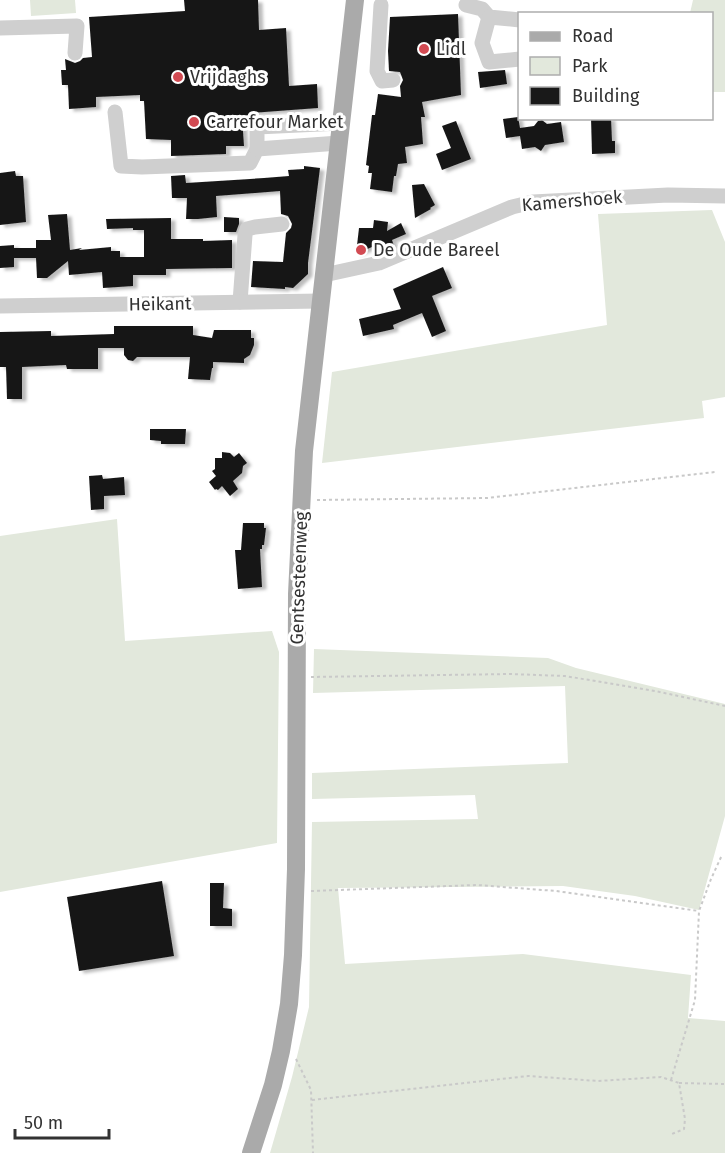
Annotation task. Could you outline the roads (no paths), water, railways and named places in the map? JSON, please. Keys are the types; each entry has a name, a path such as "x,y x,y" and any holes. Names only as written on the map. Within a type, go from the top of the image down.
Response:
{"main road":[{"name":"Gentsesteenweg","path":"251,1153 273,1085 289,1004 295,891 297,594 304,451 355,0"}],"street":[{"path":"381,5 377,71 382,81 393,80"},
{"path":"466,5 482,9 489,17 518,20"},
{"path":"489,17 482,43 489,62 518,59"},
{"path":"0,28 77,26 75,52"},
{"path":"115,112 121,166 250,163 257,149 257,128 341,123"},
{"path":"257,149 339,143"},
{"name":"Kamershoek","path":"324,275 379,263 512,207 533,202 668,195 725,196"},
{"path":"240,302 247,229 255,226 282,224"},
{"name":"Heikant","path":"0,306 321,301"}],"place":[{"name":"Lidl","path":"424,49"},
{"name":"Vrijdaghs","path":"178,77"},
{"name":"Carrefour Market","path":"194,122"},
{"name":"De Oude Bareel","path":"361,250"}]}
